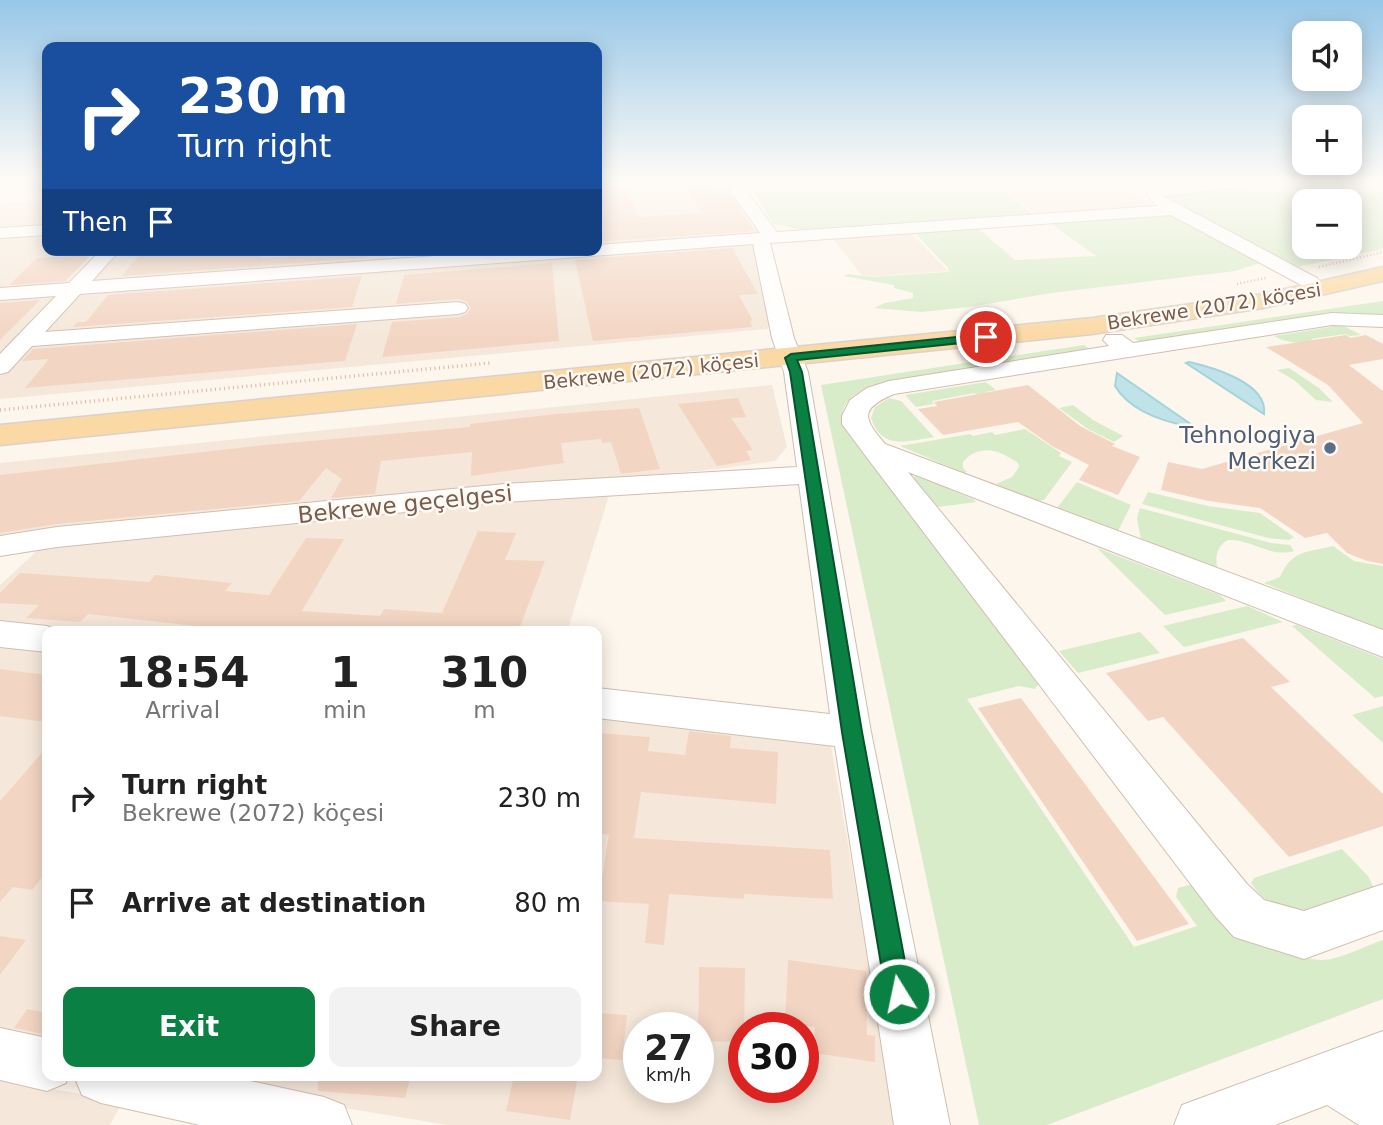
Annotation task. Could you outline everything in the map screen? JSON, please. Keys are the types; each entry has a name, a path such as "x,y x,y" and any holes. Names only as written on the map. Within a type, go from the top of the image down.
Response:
{"main road":[{"name":"Bekrewe (2072) köçesi","path":"0,435 789,353 1115,314 1212,301 1302,277 1383,265"},
{"name":"Bekrewe (2072) köçesi","path":"0,421 1092,326 1263,301 1383,274"}],"street":[{"path":"763,234 789,353 796,372 852,732 922,1125"},
{"path":"602,250 832,234"},
{"path":"1219,234 1302,277"},
{"path":"0,367 105,256"},
{"path":"0,294 517,256"},
{"path":"26,340 458,308"},
{"path":"1383,321 1332,318 889,388 861,401 855,409 855,424 873,448 1231,900 1251,919 1304,935 1383,907"},
{"path":"1092,326 1129,350"},
{"path":"873,448 1383,644"},
{"name":"Bekrewe geçelgesi","path":"0,547 57,537 505,493 810,475"},
{"path":"0,634 42,638"},
{"path":"602,704 852,732"},
{"path":"0,1054 42,1063"},
{"path":"1202,1125 1383,1057"},
{"path":"1332,1077 1372,1103 1383,1105"},
{"path":"124,1081 324,1125"}],"path":[{"path":"1227,285 1302,277 1383,252"},
{"path":"0,410 494,362"}],"shaded area":[{"path":"42,234 42,256 92,256 65,285 0,289 0,235"},
{"path":"602,234 766,234 602,246"},
{"path":"911,234 948,271 863,277 831,236"},
{"path":"748,244 754,247 770,296 768,329 0,399 0,376 81,292"},
{"path":"111,256 407,256 406,262 81,285"},
{"path":"51,293 54,301 0,358 0,296"},
{"path":"772,385 787,447 775,461 717,469 0,538 0,463"},
{"path":"610,492 569,626 42,628 0,623 0,585 43,545"},
{"path":"0,643 42,647 42,1056 0,1049"},
{"path":"602,709 808,732 823,738 831,746 870,970 893,1125 447,1125 184,1081 602,1081"},
{"path":"0,1080 123,1101 110,1125 0,1125"}],"green space":[{"path":"915,234 984,234 1015,260 1096,256 1065,234 1206,234 1260,263 1235,271 921,312 874,308 885,303 913,298 913,293 894,288 894,285 844,276 948,272 949,269"},
{"path":"1228,234 1292,234 1292,259 1335,259 1292,268"},
{"path":"1362,234 1383,234 1383,249 1362,253"},
{"path":"1383,301 1383,317 1337,314 1142,343 1134,338"},
{"path":"1342,325 1361,335 1345,334 1311,339 1314,342 1304,343 1289,342 1274,336"},
{"path":"1084,345 1092,351 881,383 856,394 844,408 842,415 1041,680 1035,689 1019,686 967,699 1134,947 1197,926 1176,897 1178,888 1196,886 1256,931 1290,952 1306,958 1328,960 1383,940 1383,999 1047,1125 979,1125 821,385"},
{"path":"1289,368 1319,388 1333,402 1316,400 1294,380 1277,370"},
{"path":"986,382 996,390 985,392 988,395 979,397 975,393 932,401 934,404 916,407 905,395"},
{"path":"889,398 901,401 934,437 897,441 882,435 871,418 875,407"},
{"path":"1073,405 1093,420 1123,436 1114,442 1088,429 1059,408"},
{"path":"1025,429 1061,453 1059,456 1072,462 1044,500 1038,501 996,484 1012,477 1019,467 1018,463 997,452 976,452 969,456 963,462 963,468 967,472 964,473 900,446 970,434 973,436 992,432 995,435"},
{"path":"918,476 976,502 938,507 913,477"},
{"path":"1077,482 1131,505 1118,531 1057,508"},
{"path":"1148,492 1208,506 1260,513 1294,537 1289,540 1268,538 1142,504"},
{"path":"1140,508 1271,543 1290,545 1294,551 1277,552 1237,540 1228,540 1221,545 1217,553 1218,569 1141,540 1137,518"},
{"path":"1333,546 1354,561 1383,566 1383,631 1264,583 1280,577 1289,562 1300,554"},
{"path":"1097,548 1220,595 1226,601 1165,615"},
{"path":"1247,606 1283,622 1184,647 1163,626"},
{"path":"1297,625 1383,659 1383,696 1375,698 1292,626"},
{"path":"1140,632 1160,653 1078,673 1059,651"},
{"path":"1383,706 1383,743 1352,715"},
{"path":"1342,849 1368,876 1373,886 1370,891 1321,908 1291,911 1277,907 1263,898 1251,883 1254,878"}],"water":[{"path":"1186,363 1224,372 1248,385 1263,403 1264,414"},
{"path":"1117,373 1192,427 1159,418 1129,402 1115,386"}],"building":[{"path":"602,234 719,234 602,242"},
{"path":"732,248 758,294 739,295 753,321 750,321 752,327 593,341 575,260"},
{"path":"89,256 66,281 9,285 37,258"},
{"path":"138,256 368,256 367,258 122,276"},
{"path":"552,263 559,341 382,357 392,322 459,317 467,314 471,308 466,301 458,299 396,304 404,275"},
{"path":"362,276 352,307 73,327 78,322 86,322 108,295"},
{"path":"40,300 0,340 0,303"},
{"path":"357,324 345,361 25,388 49,359 22,361 33,349"},
{"name":"Tehnologiya Merkezi","path":"1346,335 1351,338 1366,335 1383,344 1383,359 1349,365 1383,391 1383,564 1347,553 1327,533 1305,538 1260,508 1209,501 1161,490 1168,462 1202,469 1363,423 1328,385 1266,347"},
{"path":"1028,385 1080,426 1115,444 1112,446 1140,457 1118,495 1079,480 1089,465 1052,446 1018,422 943,435 918,409 937,406 934,402"},
{"path":"738,398 746,417 731,418 753,450 746,451 751,460 717,466 678,404"},
{"path":"639,408 660,469 621,474 611,442 602,443 601,439 561,443 564,463 471,476 472,452 381,461 375,494 331,498 342,479 326,468 299,501 57,524 0,533 0,475 264,445 470,427 470,424 556,414"},
{"path":"478,531 516,533 505,560 545,561 520,626 196,626 88,614 80,622 26,618 39,605 0,603 0,593 20,573 149,582 155,575 232,583 225,591 269,595 306,538 344,539 302,611 380,616 384,609 442,613"},
{"path":"1243,638 1290,682 1271,687 1383,794 1383,826 1289,857 1163,717 1148,721 1106,673"},
{"path":"0,669 42,674 42,721 0,716"},
{"path":"1021,698 1189,924 1137,941 978,708"},
{"path":"689,731 731,736 730,748 778,752 776,804 641,792 634,838 830,850 833,899 744,894 744,899 669,894 664,945 645,943 649,904 602,901 602,878 609,835 602,834 602,733 650,737 648,751 685,755"},
{"path":"42,753 42,877 32,890 13,887 0,902 0,801"},
{"path":"0,936 26,940 0,975"},
{"path":"788,960 866,971 867,1035 875,1036 875,1062 819,1054 819,1012 786,1012"},
{"path":"699,967 745,968 744,1012 728,1012 728,1042 714,1041 714,1012 698,1012"},
{"path":"27,1009 42,1012 42,1034 14,1028"},
{"path":"602,1013 623,1015 622,1060 602,1058"},
{"path":"318,1081 410,1081 405,1098 318,1091"},
{"path":"513,1081 577,1081 570,1120 506,1111"}],"place":[{"name":"Tehnologiya Merkezi","path":"1330,448"}],"route":[{"path":"899,994 852,732 796,372 791,358 986,337"}]}
